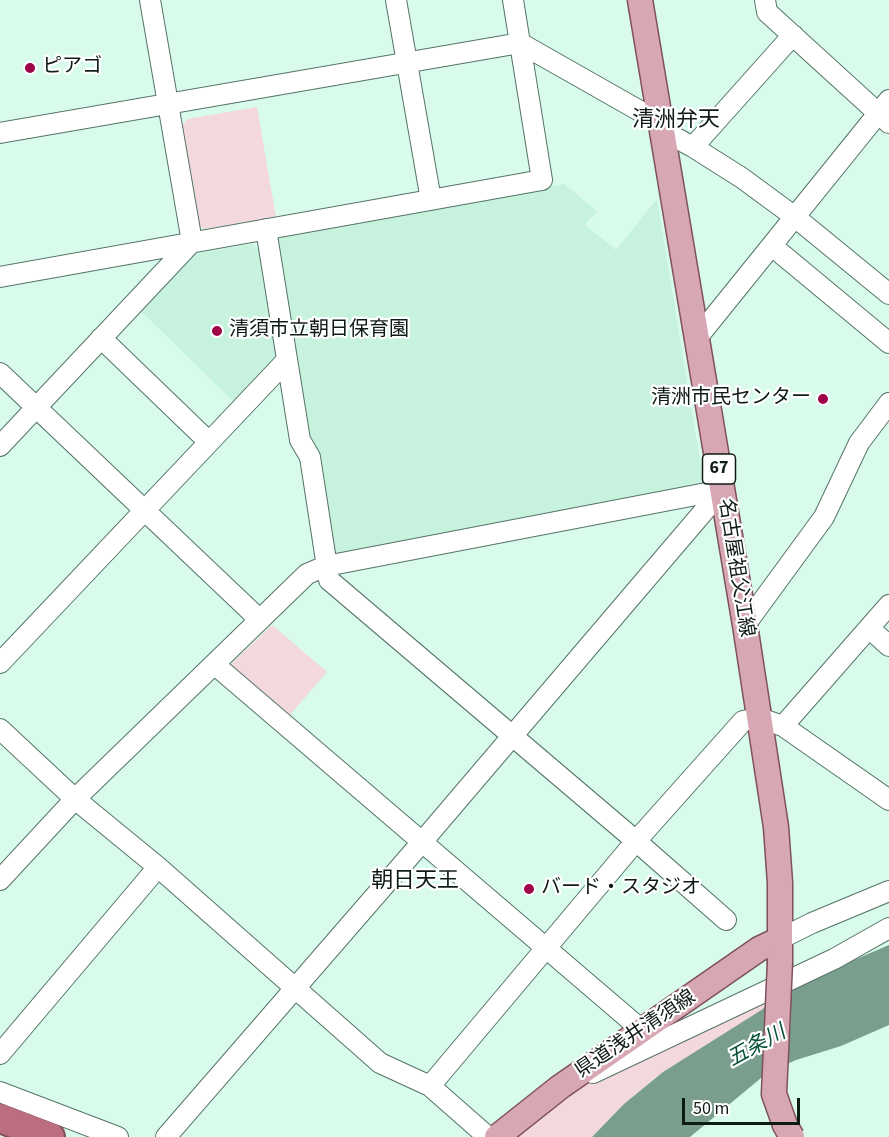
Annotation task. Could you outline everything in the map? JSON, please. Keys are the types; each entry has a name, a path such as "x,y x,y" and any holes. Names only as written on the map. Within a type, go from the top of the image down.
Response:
{"highway":[{"path":"0,1118 50,1137"},
{"path":"0,1133 11,1137"}],"main road":[{"name":"名古屋祖父江線","path":"640,0 745,625 776,827 780,883 780,951 774,1094 785,1125 792,1137"},
{"name":"県道浅井清須線","path":"497,1137 560,1087 759,949 780,951"}],"street":[{"path":"150,0 192,242"},
{"path":"396,0 431,200"},
{"path":"0,277 542,180 513,0"},
{"path":"697,338 885,111 767,12 765,0"},
{"path":"693,147 793,35"},
{"path":"0,133 520,43 662,127 742,178 795,217 889,294"},
{"path":"266,229 300,440 310,457 329,580 726,920"},
{"path":"0,446 192,242"},
{"path":"772,246 889,343"},
{"path":"101,338 209,442"},
{"path":"0,663 287,360"},
{"path":"0,373 260,620"},
{"path":"745,625 824,517 859,443 889,403"},
{"path":"0,880 75,799 307,574 326,566 722,490"},
{"path":"166,1137 422,842 722,490"},
{"path":"783,726 889,605"},
{"path":"869,628 889,646"},
{"path":"214,664 643,1031"},
{"path":"430,1086 636,841 743,721 759,718 783,726 889,800"},
{"path":"0,729 75,799 158,867 380,1063 430,1086 488,1137"},
{"path":"0,1054 158,867"},
{"path":"780,951 889,891"},
{"path":"560,1087 603,1069 834,959 889,928"},
{"path":"0,1092 118,1137"}],"shaded area":[{"path":"257,107 276,217 204,229 199,226 182,126 187,119"},
{"path":"564,184 597,211 585,225 616,250 657,199 704,485 331,558 307,442 273,237"},
{"name":"清須市立朝日保育園","path":"252,244 259,250 276,352 272,364 234,402 141,311 196,254"},
{"path":"272,625 327,672 288,717 232,668 231,664"},
{"path":"763,996 764,1009 663,1072 624,1104 592,1137 513,1137 561,1098"}],"water":[{"name":"五条川","path":"889,945 889,1025 841,1046 796,1060 767,1073 690,1137 592,1137 624,1104 663,1072 763,1009 766,1004 828,971"}],"place":[{"name":"ピアゴ","path":"30,68"},
{"name":"清須市立朝日保育園","path":"217,331"},
{"name":"清洲市民センター","path":"823,399"},
{"name":"バード・スタジオ","path":"529,889"}],"district":[{"name":"清洲弁天","path":"676,121"},
{"name":"朝日天王","path":"415,882"}]}
